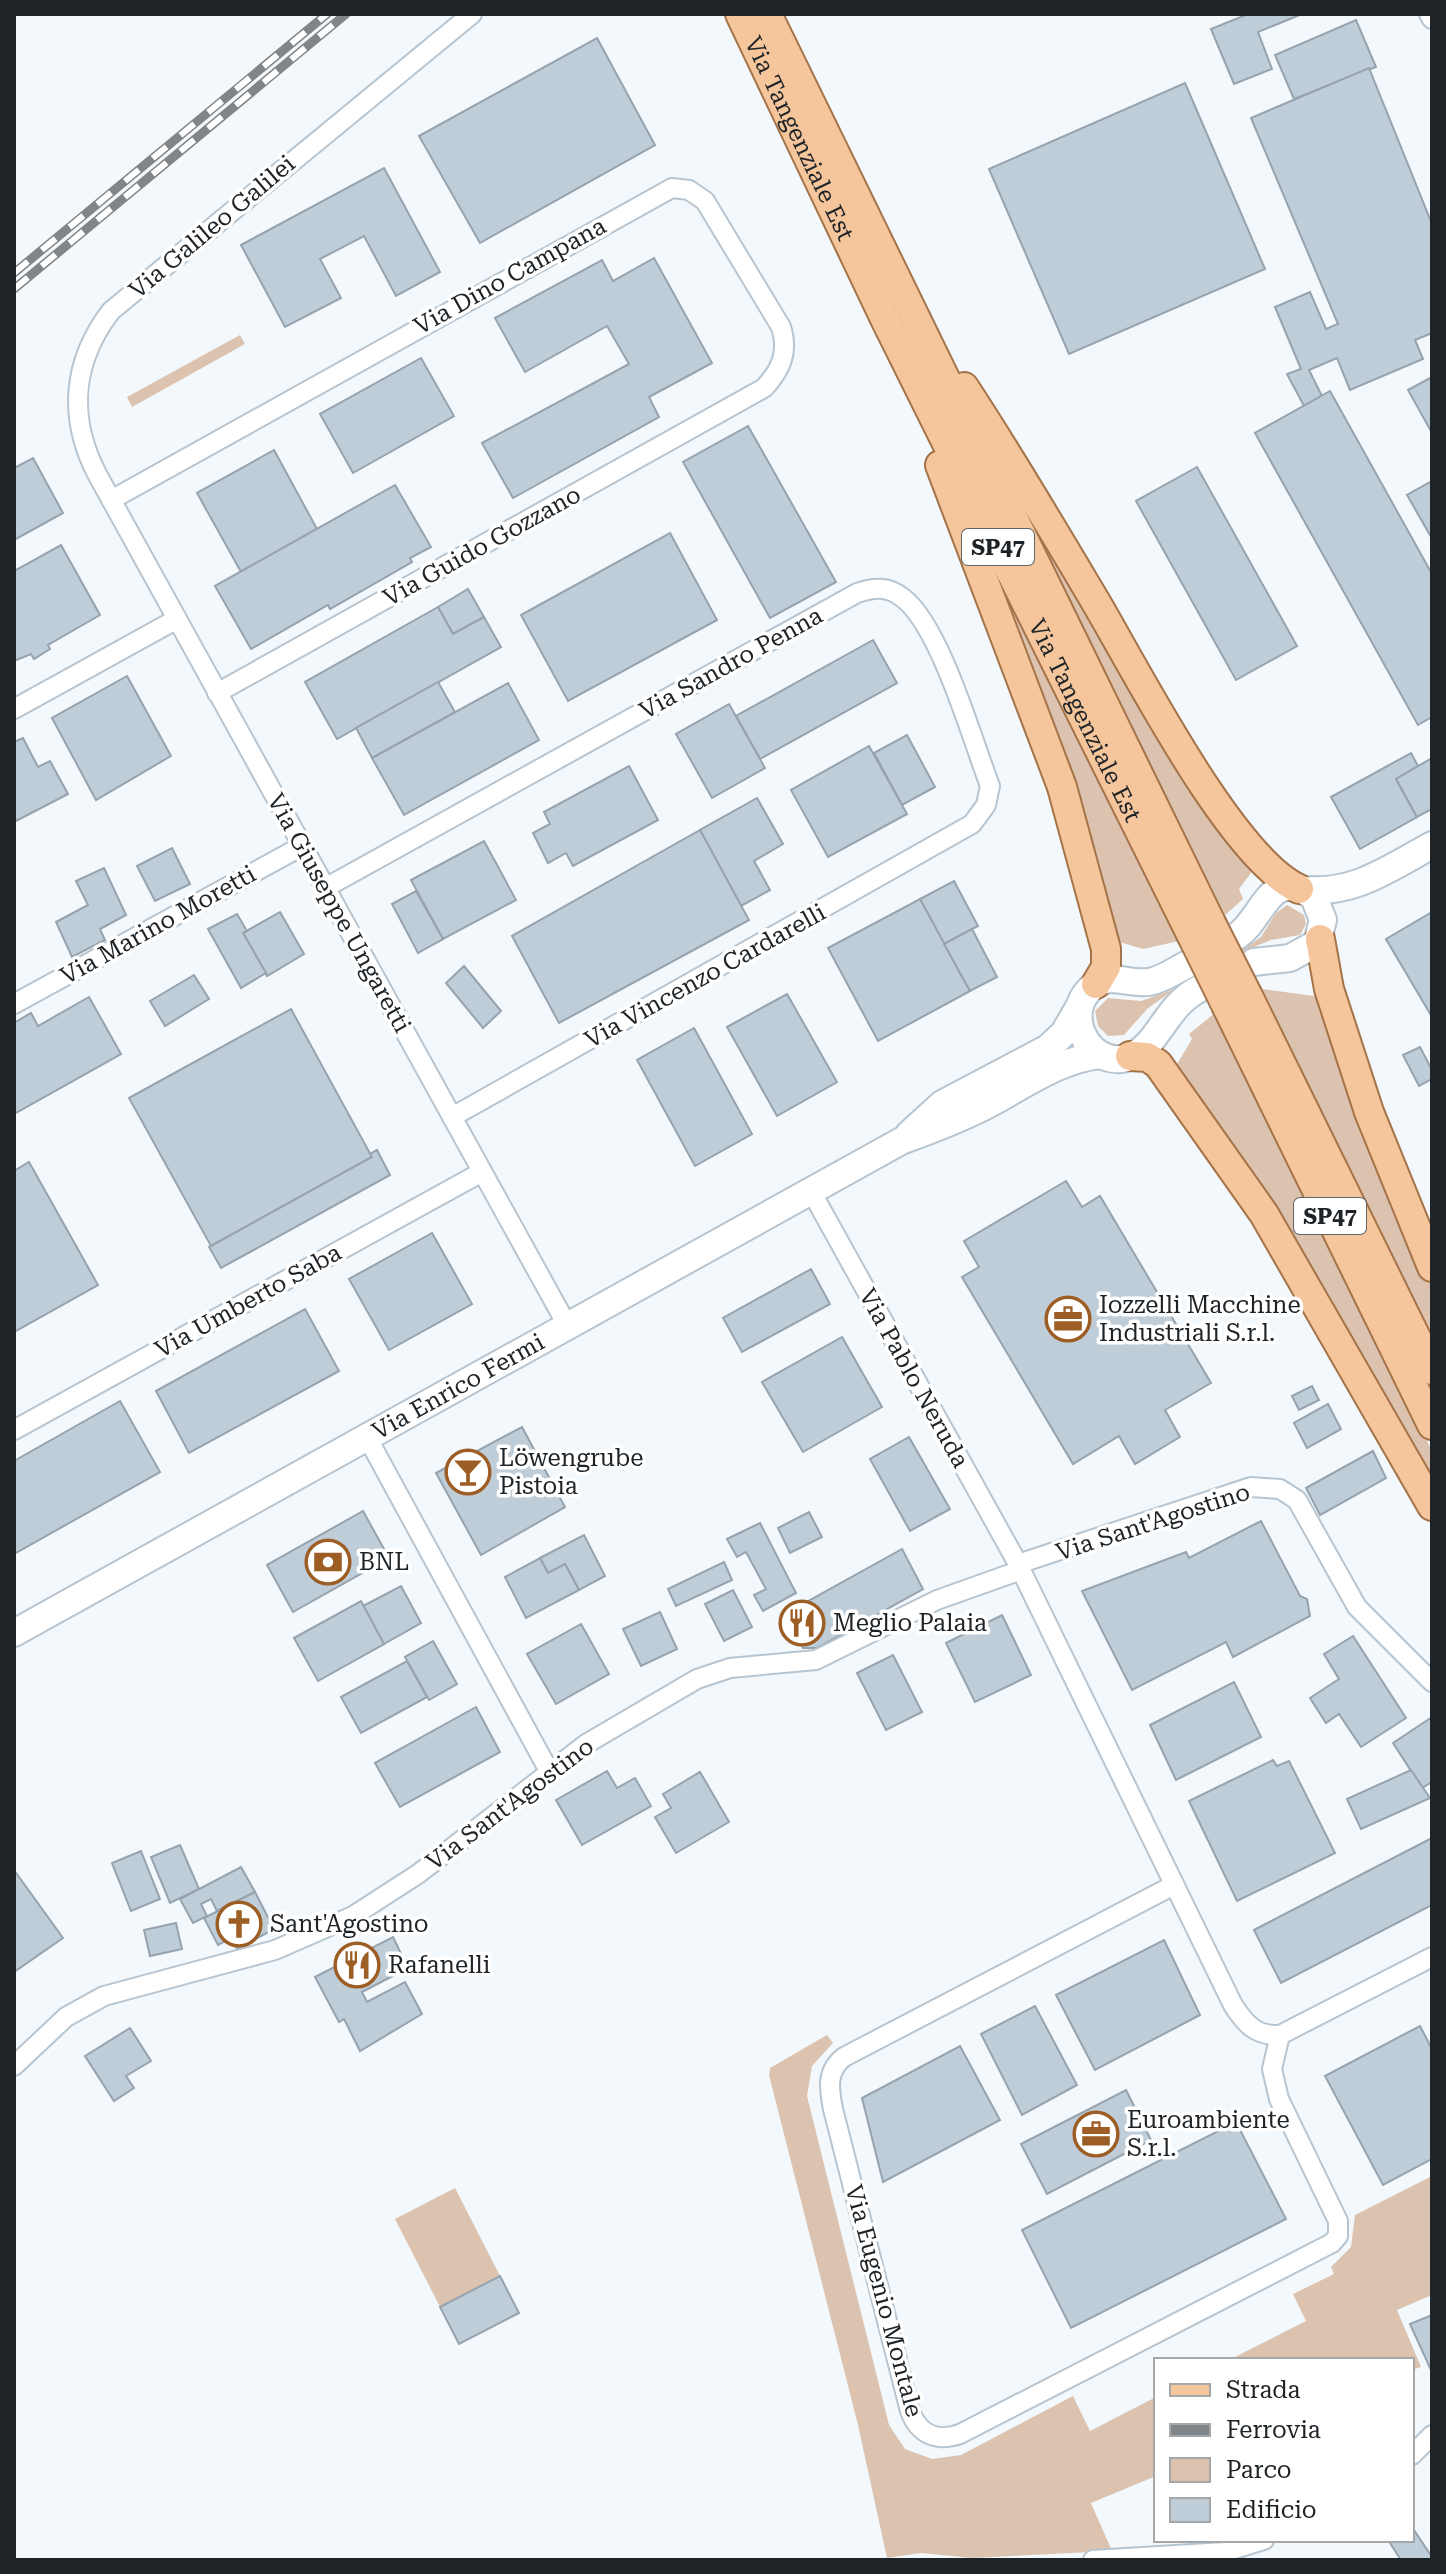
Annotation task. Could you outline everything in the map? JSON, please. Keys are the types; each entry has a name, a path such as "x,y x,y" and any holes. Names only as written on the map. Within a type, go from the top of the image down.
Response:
{"main road":[{"name":"Via Tangenziale Est","path":"740,14 900,291 1237,1002 1432,1425"},
{"name":"Via Tangenziale Est","path":"767,14 885,319 1201,929"},
{"path":"900,291 1013,461 1200,779 1267,866 1278,877 1299,889"},
{"path":"885,319 1071,816 1106,949 1106,967 1087,996"},
{"path":"1322,934 1329,989 1369,1112 1432,1267"},
{"name":"Via Tangenziale Est","path":"1237,1002 1432,1370"},
{"path":"1130,1056 1147,1057 1158,1064 1245,1185 1432,1506"}],"street":[{"name":"Via Galileo Galilei","path":"111,500 82,444 78,416 79,378 96,330 111,311 153,273 472,14"},
{"name":"Via Dino Campana","path":"111,500 672,188 689,190 705,201 781,327 786,341 780,367 764,388 747,399"},
{"name":"Via Guido Gozzano","path":"217,693 747,399"},
{"name":"Via Giuseppe Ungaretti","path":"111,500 567,1325"},
{"name":"Via Sandro Penna","path":"325,888 872,588 887,589 902,596 923,620 990,786 986,805 979,816 958,835"},
{"path":"14,709 177,619"},
{"name":"Via Vincenzo Cardarelli","path":"452,1117 958,835"},
{"path":"1254,962 1298,955 1322,934 1336,908 1363,883 1432,845"},
{"name":"Via Marino Moretti","path":"14,1004 302,846"},
{"path":"1237,936 1273,893 1299,889 1328,892 1363,883"},
{"path":"1299,889 1319,905 1322,934"},
{"path":"1101,1055 1083,1036 1077,1017 1087,996 1116,977 1149,982 1188,964"},
{"path":"1130,1056 1145,1046 1176,1004 1199,989"},
{"name":"Via Enrico Fermi","path":"903,1140 942,1104 1048,1048 1064,1033 1087,996"},
{"name":"Via Enrico Fermi","path":"14,1633 903,1140 953,1122 1062,1065 1101,1055 1130,1056"},
{"name":"Via Umberto Saba","path":"14,1430 482,1172"},
{"name":"Via Pablo Neruda","path":"811,1191 1019,1567"},
{"path":"367,1437 549,1771"},
{"name":"Via Sant'Agostino","path":"14,2066 66,2017 104,1996 275,1950 353,1916 429,1866 586,1744 697,1679 730,1668 816,1660 937,1600 1019,1567 1251,1487 1280,1489 1303,1508 1357,1607 1432,1682"},
{"path":"1019,1567 1241,2016 1258,2032 1280,2035 1432,1957"},
{"name":"Via Eugenio Montale","path":"1174,1885 844,2057 833,2068 830,2096 906,2397 918,2427 931,2436 949,2438 1332,2243 1338,2236 1338,2221 1272,2080 1280,2035"},
{"path":"1414,2453 1432,2435"},
{"path":"1093,2560 1225,2552 1258,2542"}],"green space":[{"path":"240,335 245,344 132,407 127,397"},
{"path":"1002,463 1257,865 1239,889 1243,899 1224,916"},
{"path":"966,507 1179,941 1143,949 1116,941"},
{"path":"1287,905 1304,915 1306,924 1300,935 1271,940 1237,954 1261,937 1276,913"},
{"path":"1175,989 1147,1009 1124,1035 1108,1036 1098,1026 1095,1011 1108,998 1141,1001"},
{"path":"1262,989 1321,997 1404,1222 1432,1286 1432,1337"},
{"path":"1216,1012 1432,1451 1432,1491 1174,1069 1192,1039 1189,1034"},
{"path":"827,2035 833,2043 812,2066 807,2096 889,2425 905,2449 932,2459 961,2455 1073,2396 1090,2431 1154,2398 1154,2477 1091,2503 1112,2551 972,2558 921,2553 887,2558 858,2425 769,2075 770,2068"},
{"path":"1432,2176 1432,2295 1397,2310 1421,2367 1414,2369 1414,2358 1233,2358 1306,2321 1293,2294 1334,2274 1331,2267 1351,2247 1355,2215"},
{"path":"455,2188 519,2313 459,2344 395,2219"}],"building":[{"path":"1248,14 1302,14 1258,32 1272,69 1234,84 1211,29"},
{"path":"1356,20 1376,67 1294,99 1275,55"},
{"path":"597,38 655,145 480,243 419,136"},
{"path":"1369,68 1432,224 1432,333 1415,340 1423,359 1350,390 1337,358 1309,370 1322,396 1304,406 1287,374 1301,369 1275,307 1310,292 1326,329 1338,324 1251,118"},
{"path":"1185,83 1265,269 1069,354 989,169"},
{"path":"384,168 440,272 396,296 364,236 320,259 341,298 285,327 241,245"},
{"path":"654,258 712,363 649,397 659,417 513,498 482,443 629,364 607,326 525,372 495,318 602,260 613,281"},
{"path":"421,358 454,416 353,473 320,414"},
{"path":"1432,377 1432,433 1408,390"},
{"path":"1330,391 1432,574 1432,717 1418,725 1255,433"},
{"path":"748,426 836,582 770,618 683,462"},
{"path":"274,450 317,529 241,572 197,493"},
{"path":"33,458 63,513 14,540 14,468"},
{"path":"1197,467 1297,646 1236,680 1136,501"},
{"path":"1432,481 1432,537 1431,537 1407,495"},
{"path":"395,485 431,547 410,558 412,562 330,609 328,605 251,649 215,586"},
{"path":"670,533 717,620 568,701 521,615"},
{"path":"61,545 100,615 48,645 50,649 34,659 31,654 14,661 14,571"},
{"path":"468,589 484,617 453,634 438,607"},
{"path":"438,607 453,634 484,617 501,647 337,739 305,682"},
{"path":"873,640 897,683 760,759 736,716"},
{"path":"127,676 171,756 96,800 52,718"},
{"path":"438,682 455,712 372,758 356,728"},
{"path":"508,683 539,740 404,815 372,758"},
{"path":"729,704 765,768 712,798 676,734"},
{"path":"907,735 935,787 902,805 874,753"},
{"path":"23,738 38,767 50,761 68,794 14,822 14,742"},
{"path":"869,746 907,814 828,857 791,790"},
{"path":"1411,753 1418,766 1396,779 1417,817 1360,849 1331,797"},
{"path":"1432,758 1432,809 1417,817 1396,779"},
{"path":"629,766 658,820 573,866 566,853 548,863 533,833 550,824 544,812"},
{"path":"757,798 783,844 754,861 770,890 741,906 700,830"},
{"path":"700,830 749,920 559,1023 512,936"},
{"path":"484,841 516,900 443,939 411,880"},
{"path":"172,848 190,884 155,901 137,866"},
{"path":"104,868 126,915 100,929 105,940 72,957 56,922 88,905 76,881"},
{"path":"954,881 978,926 944,944 920,899"},
{"path":"416,891 443,939 418,953 392,904"},
{"path":"920,899 970,991 878,1041 828,948"},
{"path":"280,912 304,954 267,976 243,933"},
{"path":"1432,912 1432,1017 1386,939"},
{"path":"237,914 247,931 243,933 266,973 241,988 208,929"},
{"path":"972,929 997,977 970,991 944,944"},
{"path":"464,966 501,1011 483,1028 446,983"},
{"path":"194,975 209,999 165,1026 150,1001"},
{"path":"787,994 837,1082 777,1116 727,1027"},
{"path":"89,997 121,1054 14,1114 14,1023 31,1013 38,1026"},
{"path":"291,1009 372,1157 211,1246 129,1098"},
{"path":"694,1028 752,1134 695,1166 637,1060"},
{"path":"1420,1047 1432,1070 1432,1079 1419,1086 1403,1055"},
{"path":"377,1150 390,1175 221,1268 209,1247 372,1157 370,1154"},
{"path":"29,1162 98,1285 14,1332 14,1171"},
{"path":"1066,1181 1082,1207 1100,1196 1211,1383 1165,1410 1180,1437 1135,1464 1119,1436 1073,1464 962,1277 979,1267 964,1241"},
{"path":"432,1233 472,1304 389,1350 349,1279"},
{"path":"811,1269 830,1304 742,1352 723,1318"},
{"path":"305,1309 339,1371 189,1453 156,1391"},
{"path":"842,1337 882,1407 803,1452 762,1382"},
{"path":"1312,1386 1319,1400 1299,1410 1292,1396"},
{"path":"120,1401 160,1472 14,1554 14,1461"},
{"path":"1328,1404 1341,1429 1307,1448 1294,1423"},
{"path":"522,1427 565,1507 481,1555 436,1473"},
{"path":"909,1437 950,1509 910,1531 870,1459"},
{"path":"1373,1451 1386,1478 1320,1515 1306,1488"},
{"name":"BNL","path":"363,1511 389,1558 293,1612 267,1565"},
{"path":"809,1512 822,1537 790,1553 778,1528"},
{"path":"1261,1521 1300,1596 1307,1599 1310,1616 1233,1657 1226,1642 1132,1690 1082,1591 1186,1552 1189,1558"},
{"path":"760,1523 796,1593 763,1611 754,1595 766,1589 746,1552 737,1557 727,1539"},
{"path":"584,1535 605,1576 579,1590 565,1564 548,1573 540,1558"},
{"path":"902,1549 923,1589 817,1648 803,1648 785,1614"},
{"path":"540,1558 548,1573 565,1564 579,1590 526,1618 505,1577"},
{"path":"724,1562 732,1580 676,1606 668,1589"},
{"path":"401,1586 421,1623 384,1644 363,1606"},
{"path":"733,1590 752,1627 724,1641 705,1604"},
{"path":"361,1601 384,1644 318,1681 294,1638"},
{"path":"660,1612 677,1649 641,1666 623,1629"},
{"path":"1002,1615 1031,1675 975,1702 946,1643"},
{"path":"581,1624 609,1674 556,1704 527,1654"},
{"path":"1353,1636 1406,1718 1361,1747 1339,1714 1326,1723 1310,1698 1339,1679 1324,1654"},
{"path":"433,1641 457,1684 429,1700 405,1657"},
{"path":"893,1655 922,1712 886,1730 857,1673"},
{"path":"407,1661 427,1697 361,1733 341,1697"},
{"path":"1234,1682 1261,1737 1176,1780 1150,1725"},
{"path":"476,1707 500,1752 400,1807 375,1763"},
{"path":"1432,1717 1432,1782 1422,1788 1393,1743"},
{"path":"1273,1760 1277,1766 1289,1761 1335,1853 1237,1901 1189,1801"},
{"path":"1411,1770 1430,1798 1361,1829 1347,1799"},
{"path":"607,1771 617,1788 635,1778 651,1806 582,1845 556,1800"},
{"path":"700,1772 729,1822 676,1853 655,1817 671,1808 663,1794"},
{"path":"1432,1838 1432,1905 1281,1983 1254,1930"},
{"path":"180,1845 199,1889 170,1903 151,1857"},
{"path":"141,1851 160,1899 131,1911 112,1863"},
{"path":"241,1867 255,1892 217,1911 211,1899 201,1904 207,1916 193,1923 180,1899"},
{"path":"14,1870 63,1938 14,1972"},
{"name":"Sant'Agostino","path":"255,1892 274,1929 237,1949 231,1938 218,1945 204,1918"},
{"path":"176,1923 182,1949 150,1956 144,1930"},
{"path":"393,1937 408,1968 362,1992 367,2002 405,1982 422,2014 360,2051 344,2019 339,2022 315,1977"},
{"path":"1164,1940 1200,2015 1095,2070 1056,1995"},
{"path":"1035,2006 1077,2085 1022,2115 981,2034"},
{"path":"1420,2026 1432,2049 1432,2159 1383,2185 1325,2076"},
{"path":"130,2028 151,2061 126,2076 134,2088 114,2101 85,2056"},
{"path":"960,2046 1000,2120 883,2182 862,2098"},
{"path":"1126,2090 1151,2140 1047,2194 1021,2144"},
{"path":"1236,2122 1286,2219 1071,2328 1022,2230"},
{"path":"500,2276 519,2313 459,2344 440,2307"},
{"path":"1432,2315 1432,2367 1430,2368 1410,2324"},
{"path":"1414,2530 1432,2560 1401,2560 1389,2542 1414,2542"}],"railway":[{"path":"14,273 327,14"},
{"path":"14,289 346,14"}],"place":[{"name":"Iozzelli Macchine Industriali S.r.l.","path":"1068,1319"},
{"name":"Löwengrube Pistoia","path":"468,1472"},
{"name":"BNL","path":"328,1562"},
{"name":"Meglio Palaia","path":"802,1623"},
{"name":"Sant'Agostino","path":"239,1924"},
{"name":"Rafanelli","path":"357,1965"},
{"name":"Euroambiente S.r.l.","path":"1096,2134"}]}
